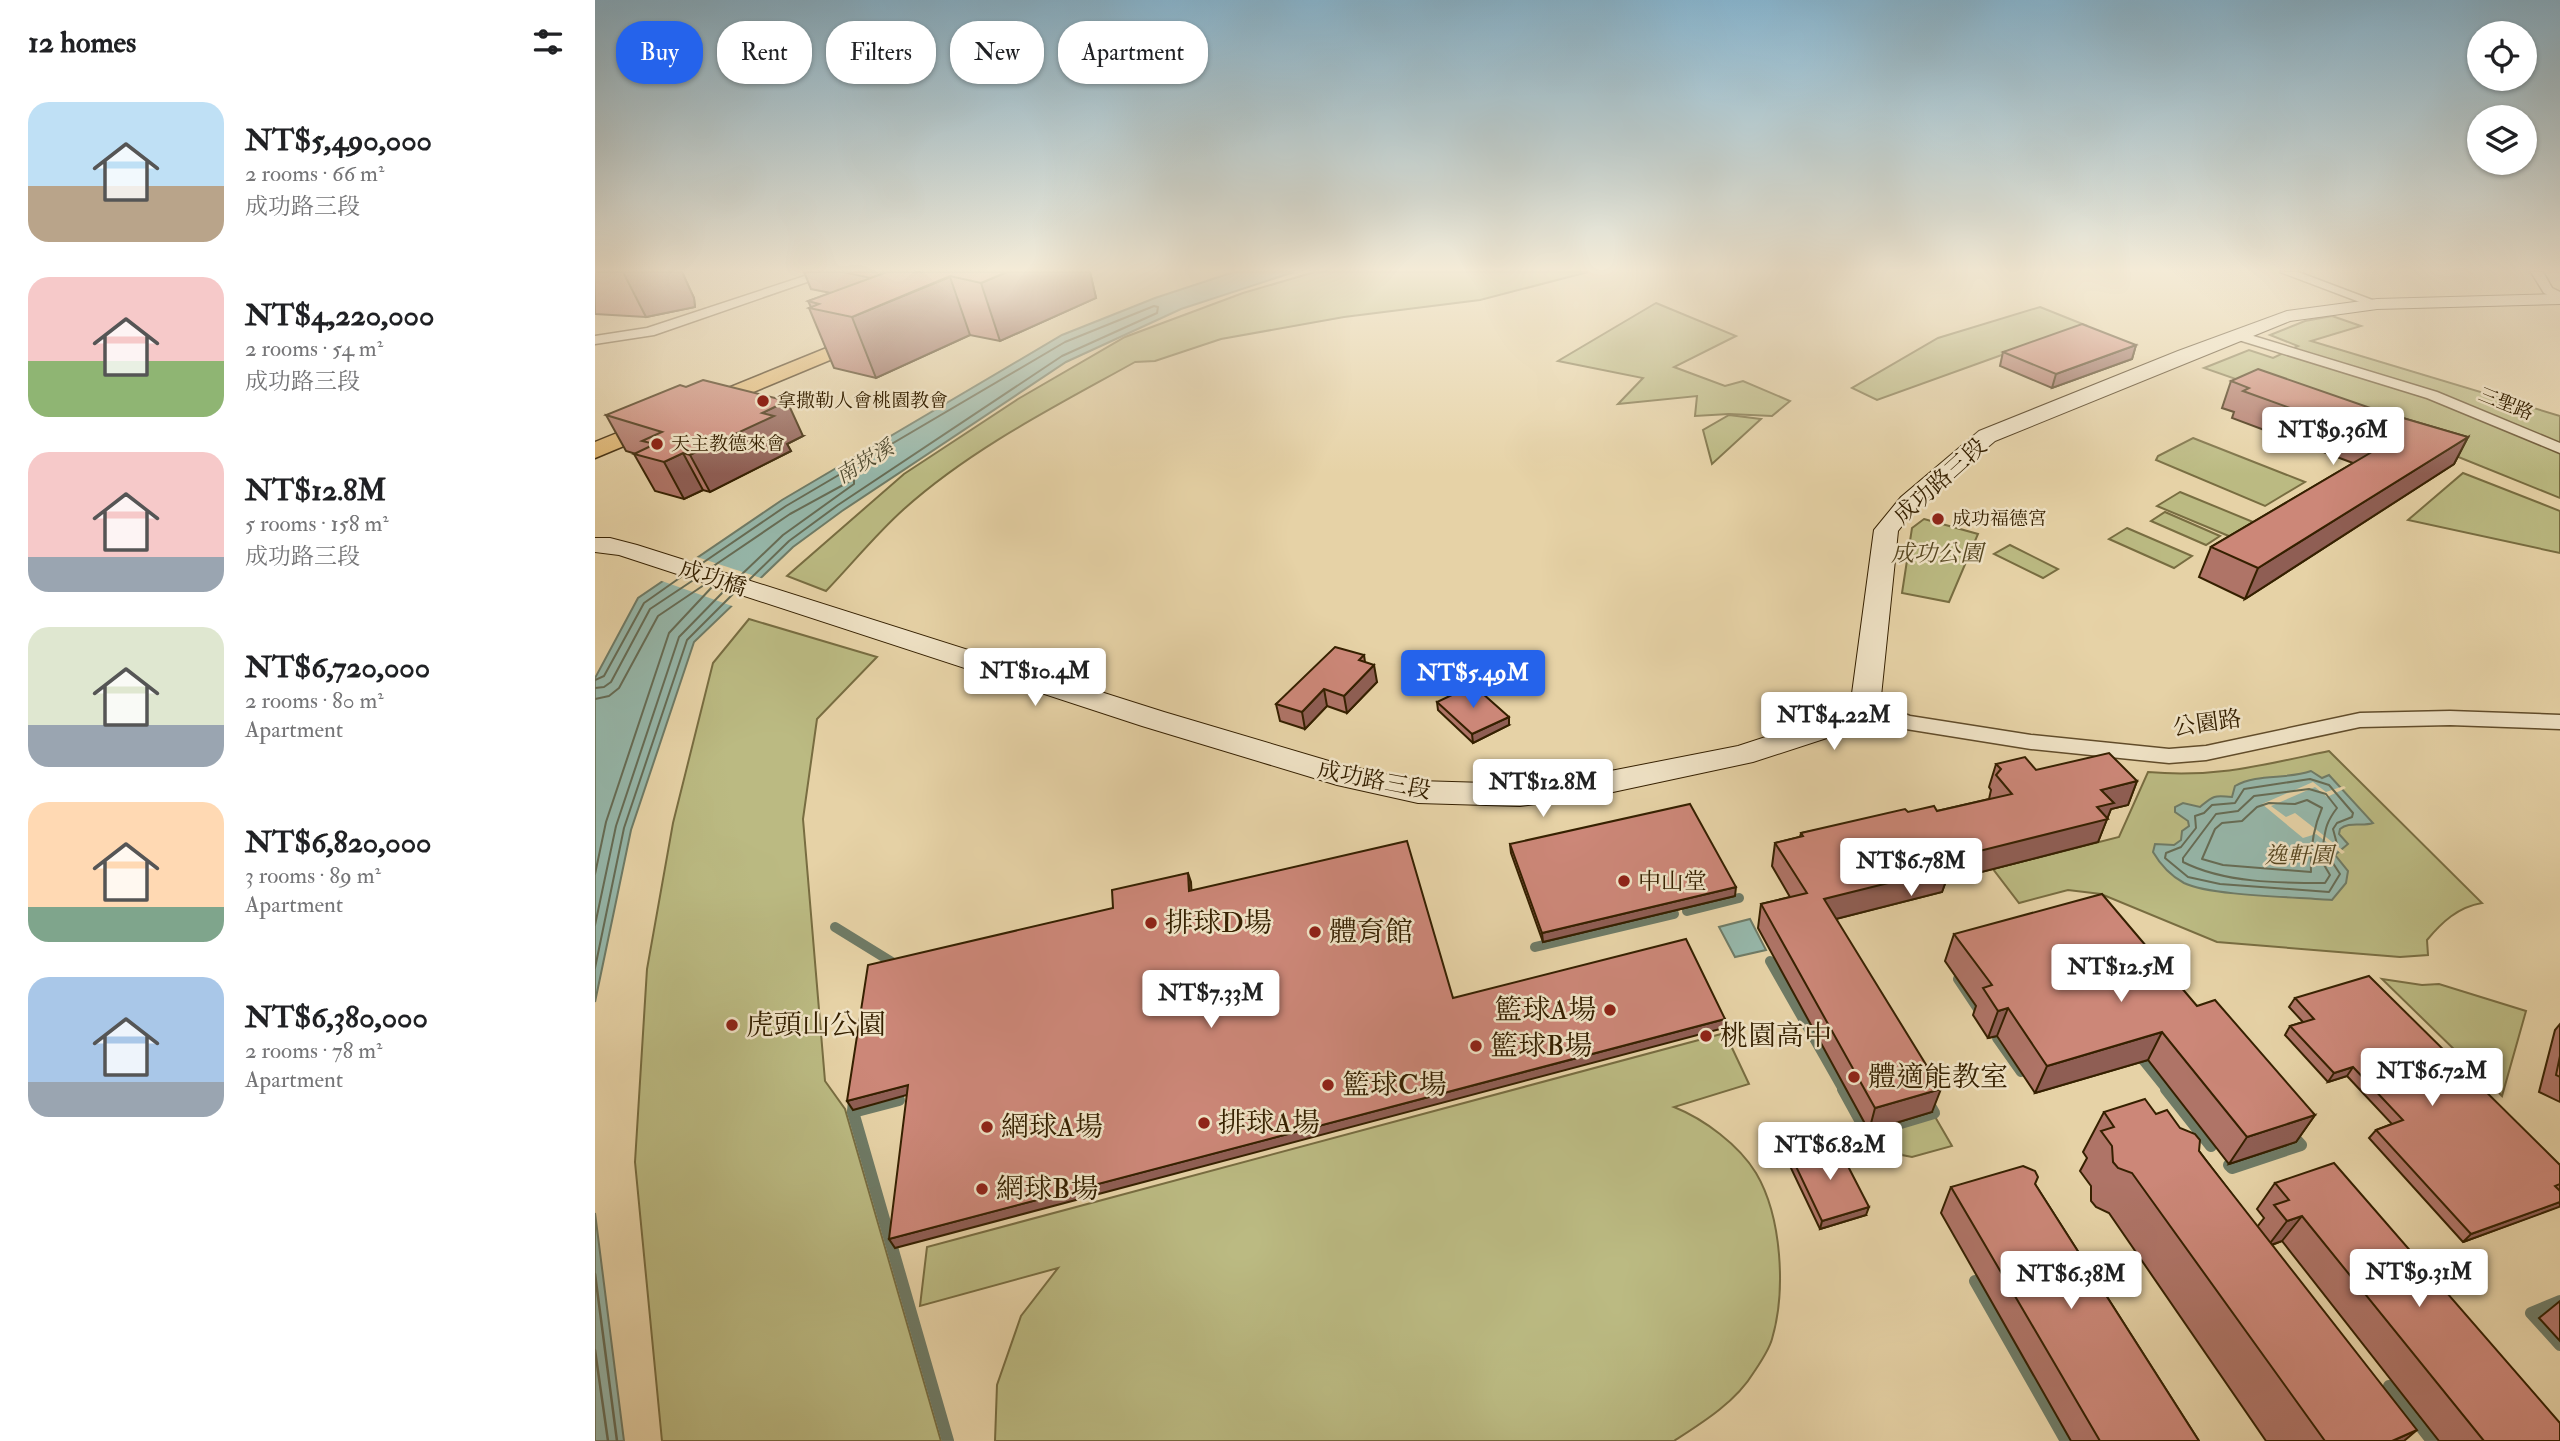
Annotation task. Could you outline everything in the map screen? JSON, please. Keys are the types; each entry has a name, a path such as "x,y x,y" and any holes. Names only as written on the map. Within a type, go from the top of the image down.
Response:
{"main road":[{"path":"595,436 842,339"},
{"path":"595,451 847,339"}],"street":[{"name":"成功路三段","path":"781,601 1299,764 1418,792 1520,795 1585,787 1742,755 1822,729 1865,706 1886,530 1909,502 1987,436 2227,339"},
{"name":"三聖路","path":"2261,339 2432,395 2560,448"},
{"name":"三聖路","path":"2264,339 2442,390 2560,437"},
{"name":"成功橋","path":"595,545 610,545 644,555 781,601"},
{"name":"公園路","path":"1865,706 1906,722 2031,742 2169,756 2206,753 2360,720 2450,718 2560,722"}],"green space":[{"path":"1121,339 1220,339 1155,361 1135,362 986,447 930,487 894,519 826,591 787,576 904,474 1018,399"},
{"path":"1595,339 1730,339 1674,367 1725,386 1743,381 1790,401 1772,416 1695,416 1697,396 1618,404 1643,378 1558,361"},
{"path":"1936,339 2045,339 1877,400 1852,388"},
{"path":"2281,339 2317,339 2311,341 2560,416 2560,498 2451,454 2204,368 2249,350 2273,358 2298,346"},
{"path":"1729,415 1761,419 1712,464 1703,430"},
{"path":"2193,438 2305,482 2265,506 2156,460 2158,456"},
{"path":"2463,473 2560,511 2560,553 2408,520"},
{"path":"2180,492 2258,524 2236,539 2157,506"},
{"path":"2165,512 2220,536 2206,545 2151,521"},
{"name":"成功公園","path":"1924,519 1978,534 1949,602 1902,593 1912,528"},
{"path":"2127,528 2192,556 2174,568 2109,539"},
{"path":"2010,545 2058,569 2043,578 1994,554"},
{"name":"虎頭山公園","path":"749,619 877,657 817,719 803,819 825,1081 845,1109 941,1441 662,1441 635,1162 647,969 673,823 713,663"},
{"name":"逸軒園","path":"2329,751 2482,903 2458,912 2439,927 2427,940 2428,955 2400,957 2217,942 2101,894 2068,890 2019,903 1993,869 2119,837 2148,772 2218,772"},
{"path":"2382,979 2422,985 2439,984 2526,1011 2502,1096"},
{"path":"1725,1033 1749,1084 1674,1107 1697,1118 1720,1134 1756,1173 1765,1191 1776,1232 1779,1299 1771,1343 1747,1383 1718,1411 1674,1441 995,1441 997,1385 1021,1316 1058,1268 920,1306 927,1247"},
{"path":"1934,1115 1952,1146 1912,1157 1902,1155 1888,1129"}],"water":[{"name":"南崁溪","path":"1055,339 1115,339 1066,362 842,511 793,547 694,642 631,830 595,1002 595,678 638,598 782,500"},
{"path":"2311,771 2322,778 2329,775 2373,823 2347,825 2340,829 2339,834 2348,844 2335,855 2348,871 2346,883 2332,900 2233,893 2196,887 2175,877 2153,852 2155,844 2174,845 2181,840 2182,831 2189,826 2188,821 2175,812 2175,807 2183,803 2200,807 2214,797 2232,797 2235,786 2253,779"},
{"path":"1750,919 1766,950 1735,957 1719,927"},
{"path":"595,1213 624,1441 595,1441"}],"pier":[{"path":"694,556 764,579 735,607 659,580"},
{"path":"2313,782 2326,792 2344,786 2346,788 2327,797 2315,787 2271,806 2286,817 2295,813 2345,852 2342,854 2316,834 2303,838 2262,804"}],"building":[{"path":"2039,339 2121,339 2136,345 2056,374 2003,352"},
{"path":"2258,369 2379,411 2468,437 2258,568 2211,547 2387,443 2243,391 2249,388 2231,381"},
{"path":"703,380 787,401 762,413 774,416 690,455 683,453 664,462 634,454 655,444 642,441 662,432 606,415 680,385 686,387"},
{"path":"1335,647 1364,655 1359,660 1374,665 1344,696 1324,689 1302,712 1276,704"},
{"path":"1473,685 1509,717 1472,734 1437,702"},
{"path":"2109,753 2137,781 2101,790 2114,803 2097,807 2108,819 1943,860 1949,868 1824,899 1941,1089 1875,1108 1761,904 1807,893 1775,843 1803,836 1801,833 1905,809 1908,812 1934,806 1937,811 2012,794 1996,775 2001,769 1996,764 2025,757 2036,770"},
{"name":"中山堂","path":"1690,804 1736,887 1542,933 1510,844"},
{"path":"1407,841 1453,998 1686,939 1725,1019 889,1239 908,1085 847,1101 868,965 1113,908 1112,890 1188,873 1189,891"},
{"path":"2102,894 2197,1006 2215,1000 2315,1115 2247,1137 2162,1032 2047,1066 2008,1008 1998,1011 1983,988 1992,985 1954,934"},
{"path":"2369,976 2560,1165 2560,1184 2555,1186 2560,1191 2560,1202 2471,1234 2376,1130 2403,1120 2353,1067 2334,1073 2290,1026 2314,1019 2295,998"},
{"path":"2560,1056 2560,1077 2556,1075"},
{"path":"2145,1099 2156,1114 2167,1110 2180,1128 2195,1134 2200,1140 2199,1151 2417,1430 2392,1441 2325,1441 2132,1173 2118,1168 2113,1162 2112,1146 2101,1131 2114,1127 2104,1112"},
{"path":"1836,1143 1869,1207 1822,1221 1791,1156"},
{"path":"2334,1163 2560,1423 2560,1441 2484,1441 2302,1216 2287,1221 2274,1205 2289,1200 2275,1183"},
{"path":"2023,1166 2035,1171 2038,1177 2035,1184 2199,1441 2100,1441 1951,1187"}],"waterway":[{"path":"1687,911 1739,898"},
{"path":"1535,947 1674,914"},
{"path":"835,927 895,964"},
{"path":"1770,961 1844,1091"},
{"path":"1958,979 1980,1012"},
{"path":"1997,1038 2021,1072"},
{"path":"2139,1055 2168,1091"},
{"path":"1843,1089 1865,1129"},
{"path":"2166,1089 2211,1146"},
{"path":"853,1112 854,1099"},
{"path":"853,1112 899,1100"},
{"path":"1884,1128 1934,1113 1929,1104"},
{"path":"853,1112 948,1441"},
{"path":"2229,1165 2232,1168 2301,1145 2291,1134"},
{"path":"1975,1281 2066,1441"},
{"path":"2560,1301 2531,1313 2560,1345"},
{"path":"2389,1386 2432,1441"}],"place":[{"name":"拿撒勒人會桃園教會","path":"763,401"},
{"name":"天主教德來會","path":"657,444"},
{"name":"成功福德宮","path":"1938,519"},
{"name":"中山堂","path":"1624,881"},
{"name":"排球D場","path":"1151,923"},
{"name":"體育館","path":"1315,932"},
{"name":"籃球A場","path":"1610,1010"},
{"name":"虎頭山公園","path":"732,1025"},
{"name":"桃園高中","path":"1706,1036"},
{"name":"籃球B場","path":"1476,1046"},
{"name":"體適能教室","path":"1854,1077"},
{"name":"籃球C場","path":"1328,1085"},
{"name":"排球A場","path":"1204,1123"},
{"name":"網球A場","path":"987,1127"},
{"name":"網球B場","path":"982,1189"}]}
